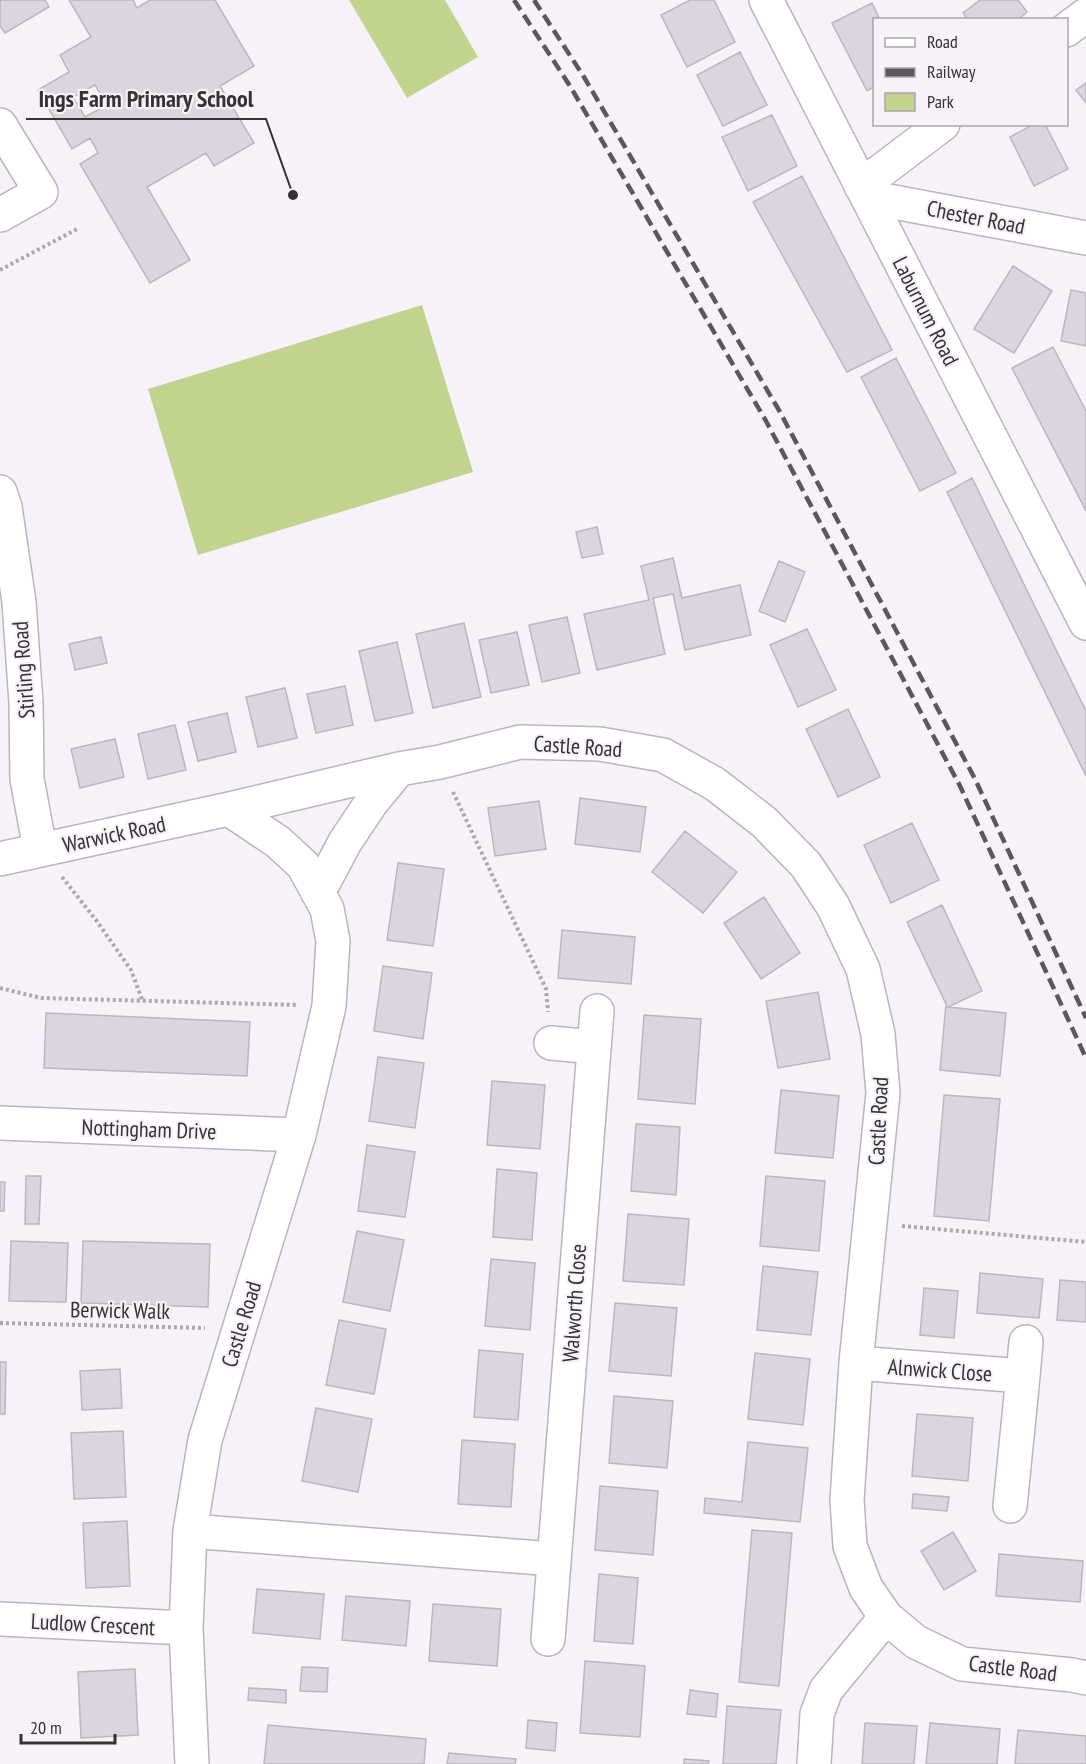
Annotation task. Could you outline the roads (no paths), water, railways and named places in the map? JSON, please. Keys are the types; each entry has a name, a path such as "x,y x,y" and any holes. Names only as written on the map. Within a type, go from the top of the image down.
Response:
{"street":[{"name":"Laburnum Road","path":"766,0 1086,623"},
{"path":"1068,28 1086,15"},
{"path":"0,125 42,192 0,215"},
{"path":"864,192 940,126"},
{"name":"Chester Road","path":"864,192 1086,238"},
{"name":"Stirling Road","path":"0,492 5,507 19,602 27,703 27,779 40,849"},
{"name":"Castle Road","path":"229,809 520,742 600,744 663,755 715,784 764,822 806,865 833,906 863,969 878,1034 883,1092 856,1364 847,1500 850,1546 866,1588 886,1617 916,1642 962,1664 1086,1678"},
{"path":"318,893 345,842 371,802 399,769"},
{"name":"Warwick Road","path":"0,859 229,809"},
{"name":"Castle Road","path":"192,1764 186,1628 190,1531 205,1440 299,1135 329,1006 333,941 327,909 303,865 278,842 229,809"},
{"name":"Walworth Close","path":"548,1639 597,1011"},
{"path":"551,1043 594,1047"},
{"name":"Nottingham Drive","path":"0,1124 299,1135"},
{"name":"Alnwick Close","path":"1010,1506 1026,1342"},
{"name":"Alnwick Close","path":"856,1364 1023,1376"},
{"path":"190,1531 554,1558"},
{"path":"814,1764 817,1714 826,1690 886,1617"},
{"name":"Ludlow Crescent","path":"0,1620 186,1628"}],"railway":[{"path":"514,0 570,86 766,421 960,786 1086,1058"},
{"path":"534,0 584,77 780,412 975,779 1086,1018"}],"place":[{"name":"Ings Farm Primary School","path":"293,195"}]}
